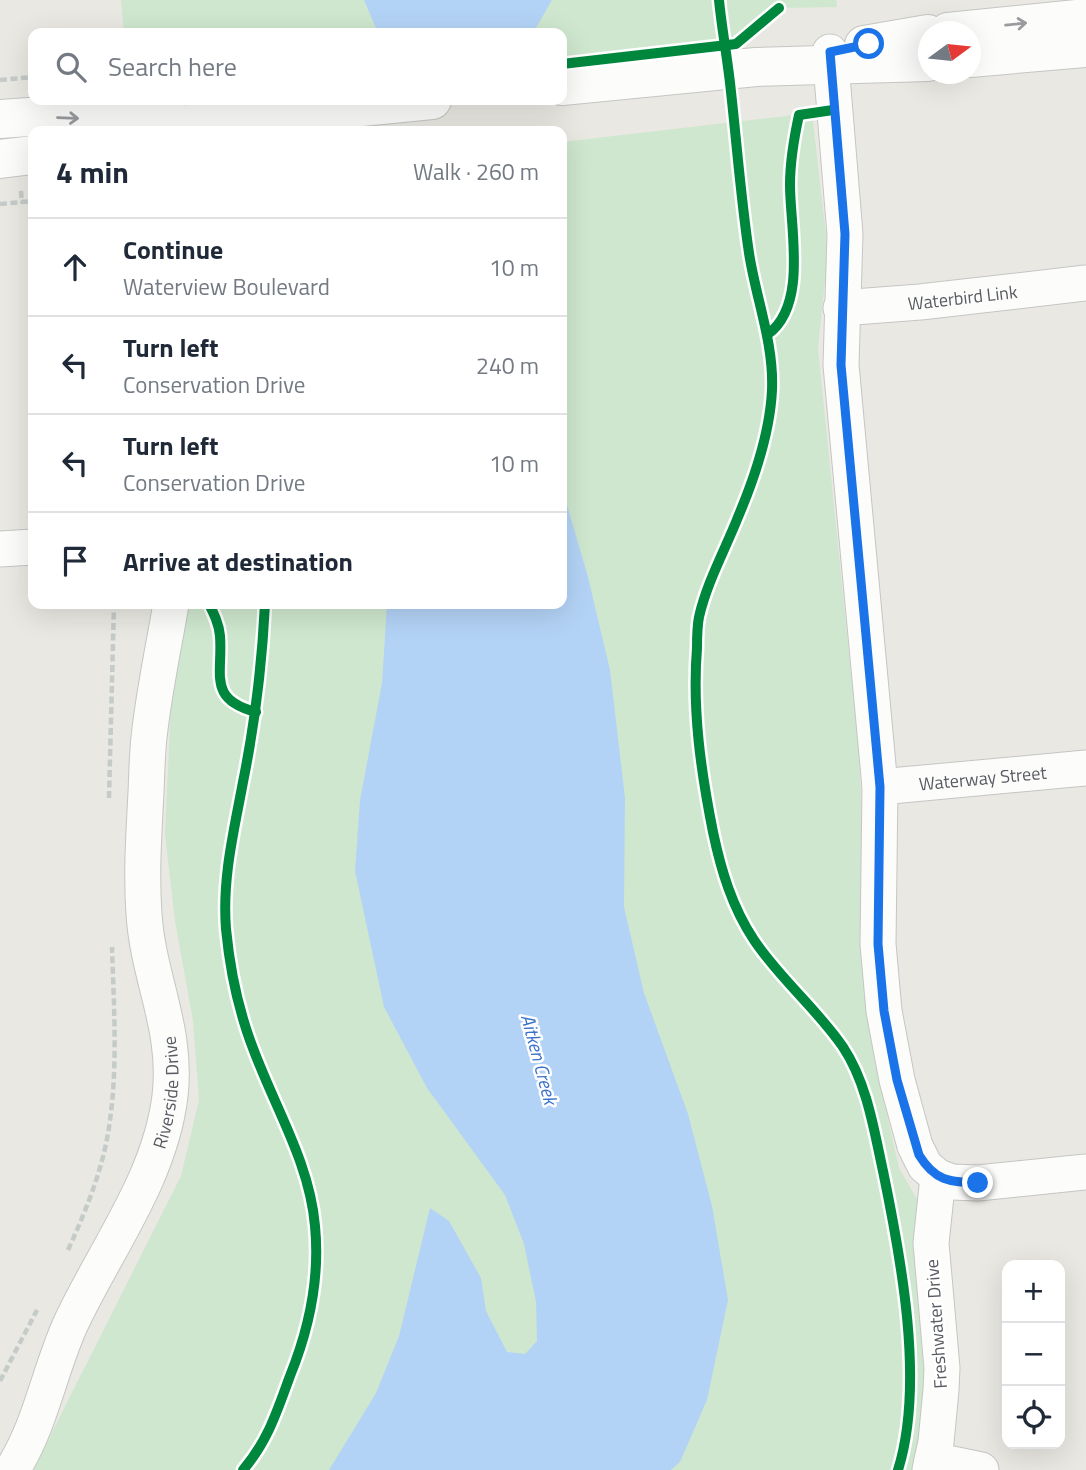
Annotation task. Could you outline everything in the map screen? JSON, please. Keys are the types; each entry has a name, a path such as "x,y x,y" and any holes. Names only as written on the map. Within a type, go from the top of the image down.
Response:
{"street":[{"path":"981,29 1086,18"},
{"path":"567,85 831,59 918,37"},
{"path":"981,57 1086,48"},
{"path":"831,59 918,62"},
{"path":"831,59 845,246 841,365 880,787 878,944 884,1011 897,1080 915,1146 925,1166 938,1177 953,1182 978,1183 1086,1172"},
{"path":"159,126 385,105"},
{"path":"0,119 29,117 136,126"},
{"path":"0,159 28,156"},
{"name":"Waterbird Link","path":"841,308 1086,283"},
{"path":"0,549 28,547"},
{"name":"Riverside Drive","path":"12,1470 38,1416 71,1323 143,1184 161,1138 170,1097 172,1062 168,1024 153,968 144,916 143,846 149,730 170,609"},
{"name":"Waterway Street","path":"880,787 1086,768"},
{"name":"Freshwater Drive","path":"931,1465 942,1368 931,1243 938,1177"},
{"path":"931,1465 981,1470"}],"path":[{"path":"0,80 28,77"},
{"path":"0,204 28,201"},
{"path":"110,803 114,609"},
{"path":"66,1255 89,1205 106,1143 114,1075 112,938"},
{"path":"0,1381 43,1301"}],"green space":[{"path":"121,0 836,0 837,7 779,8 736,44 567,63 567,28 124,28"},
{"path":"812,113 828,253 818,348 859,752 862,821 860,932 863,974 874,1057 899,1168 917,1199 918,1207 914,1236 924,1328 926,1392 915,1470 33,1470 181,1176 199,1100 193,1021 175,921 165,834 171,701 183,609 567,609 567,141"}],"water":[{"path":"364,0 552,0 536,28 376,28"},
{"name":"Aitken Creek","path":"567,505 588,577 610,670 625,798 624,907 644,993 688,1114 712,1206 728,1300 707,1400 680,1462 671,1470 329,1470 376,1393 399,1336 430,1208 449,1221 481,1278 486,1311 507,1352 525,1354 537,1341 536,1302 524,1244 505,1195 427,1088 384,1007 355,871 360,800 382,683 387,609 567,609"}],"pier":[{"path":"403,105 495,105 483,126 412,126"}],"cycle path":[{"path":"719,0 746,233 770,355 772,390 765,439 756,471 711,579 699,617 696,694 701,764 720,860 739,915 764,954 843,1047 858,1076 869,1107 897,1242 907,1321 910,1399 906,1436 898,1470"},
{"path":"567,63 736,44 779,8"},
{"path":"768,334 780,321 793,285 794,243 790,176 799,115 833,110"},
{"path":"211,609 219,632 220,673 224,692 241,707 256,712"},
{"path":"243,1470 271,1425 297,1358 312,1302 316,1264 311,1199 295,1148 244,1022 226,929 227,873 254,716 265,609"}],"route":[{"path":"869,44 830,52 845,234 841,365 880,787 878,944 884,1011 897,1080 915,1146 925,1166 938,1177 953,1182 978,1183"}]}
